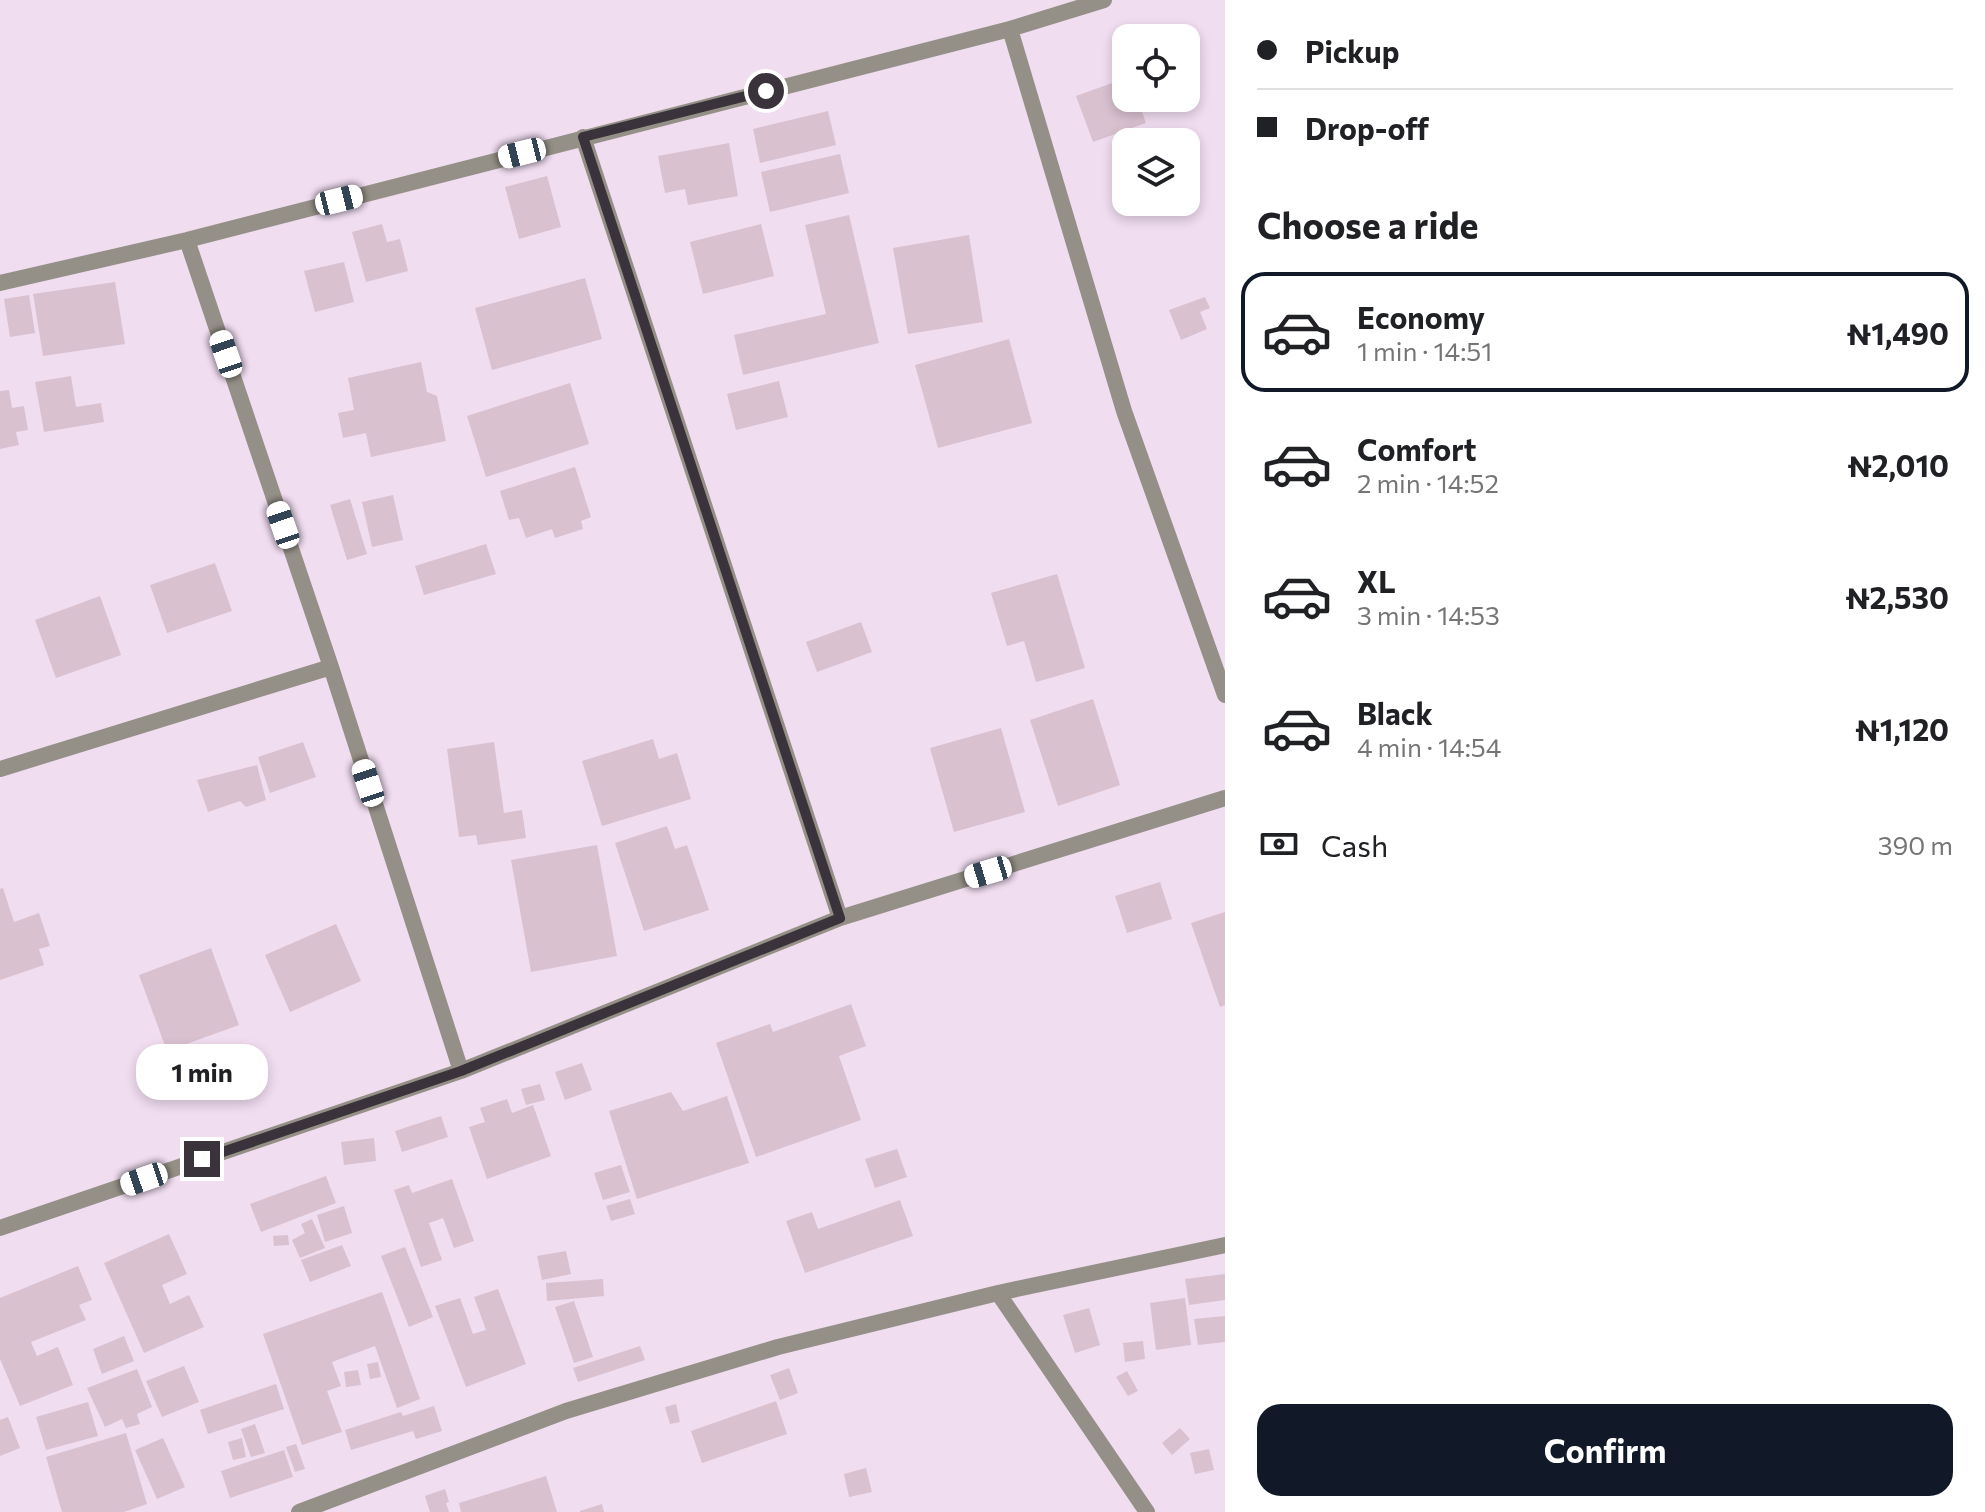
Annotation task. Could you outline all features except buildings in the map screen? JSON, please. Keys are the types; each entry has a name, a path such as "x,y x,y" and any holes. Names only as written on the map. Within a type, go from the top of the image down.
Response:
{"street":[{"path":"0,283 187,240 1010,29 1101,0"},
{"path":"1010,29 1124,411 1225,695"},
{"path":"583,137 840,918"},
{"path":"187,240 331,667 461,1071"},
{"path":"0,769 331,667"},
{"path":"0,1228 461,1071 840,918 1225,798"},
{"path":"299,1512 566,1411 778,1347 998,1293 1225,1245"},
{"path":"998,1293 1147,1512"}],"route":[{"path":"202,1159 461,1071 840,918 583,137 766,91"}]}
